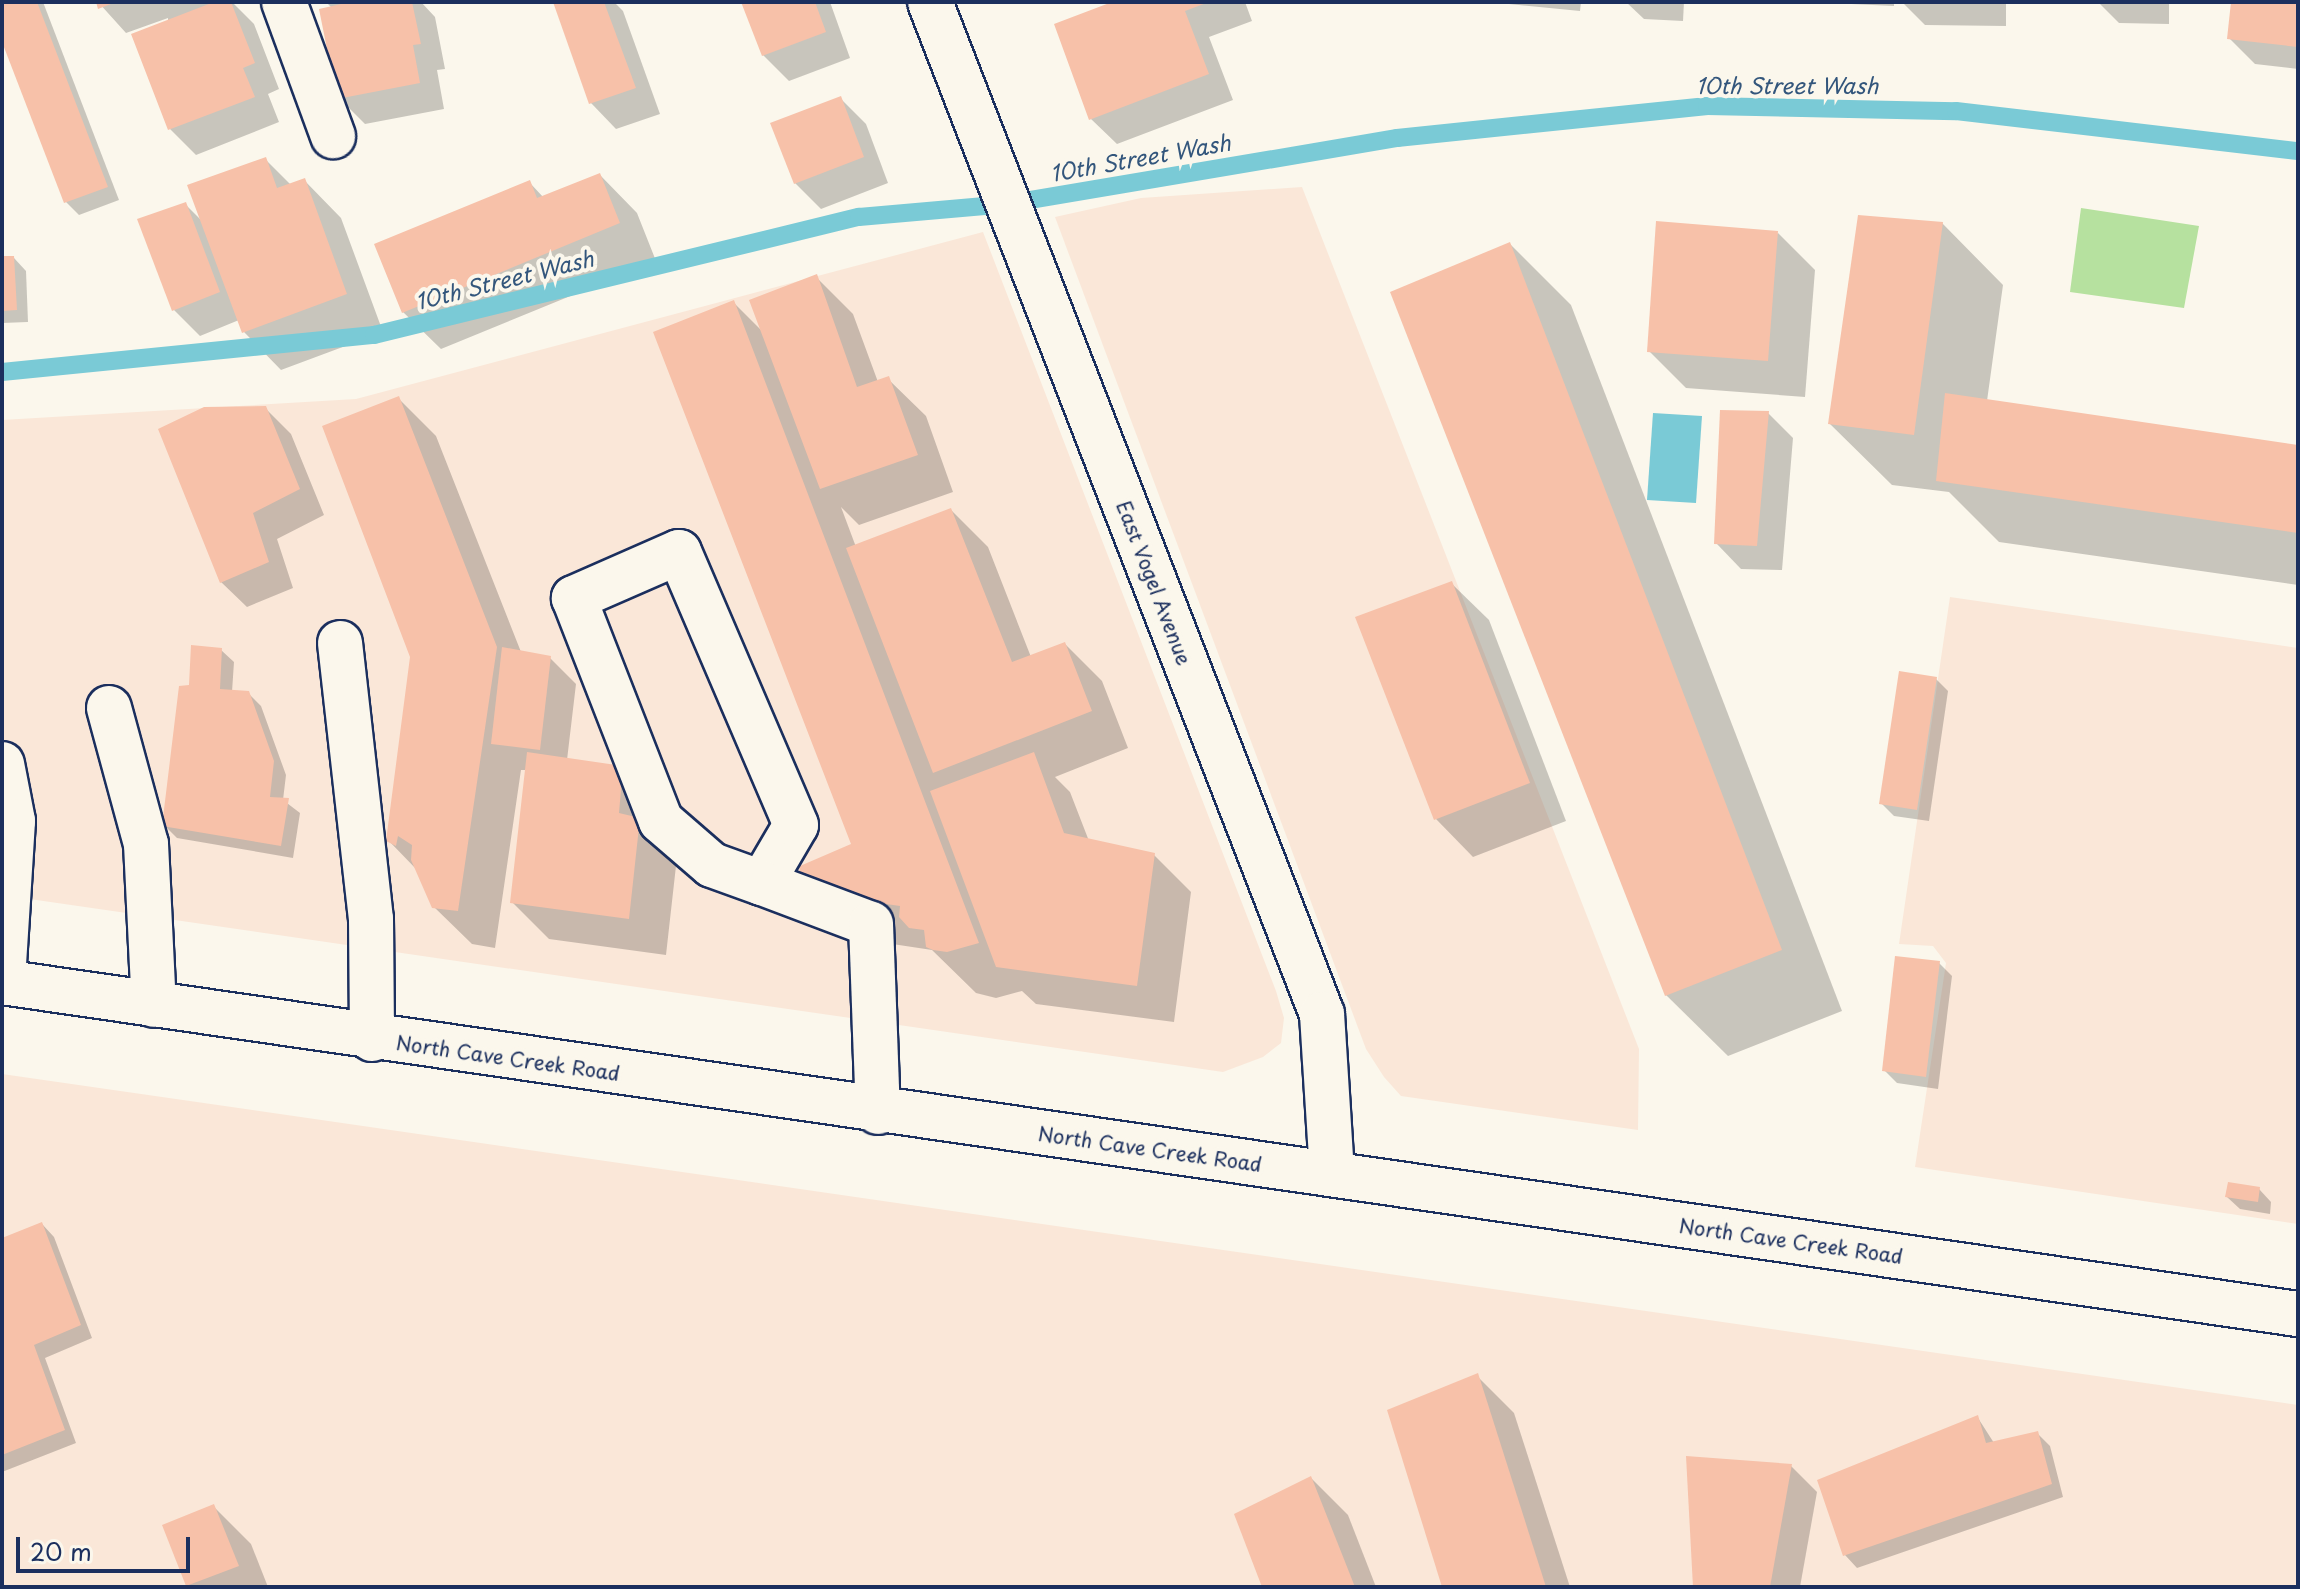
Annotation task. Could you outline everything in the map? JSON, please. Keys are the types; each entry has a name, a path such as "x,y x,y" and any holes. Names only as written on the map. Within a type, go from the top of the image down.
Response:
{"main road":[{"path":"284,2 333,136"},
{"name":"East Vogel Avenue","path":"930,2 1322,1014 1332,1174"},
{"path":"762,883 796,825 679,552 574,598 661,821 712,865 871,924 878,1112"},
{"path":"340,643 371,919 372,1039"},
{"path":"109,708 146,844 154,1005"},
{"path":"2,764 10,786 13,821 2,982"},
{"name":"North Cave Creek Road","path":"2,982 372,1039 2298,1314"}],"shaded area":[{"path":"1302,187 1639,1049 1638,1130 1401,1096 1366,1049 1055,217 1141,198"},
{"path":"983,232 1276,991 1284,1018 1281,1043 1263,1057 1223,1072 2,895 2,420 356,399"},
{"path":"1950,597 2298,648 2298,1224 1915,1167 1946,963 1933,946 1899,944"},
{"path":"2,1074 2298,1405 2298,1587 2,1587"}],"green space":[{"path":"2081,208 2199,226 2184,308 2070,292"}],"water":[{"path":"1653,413 1702,416 1696,503 1647,500"}],"building":[{"path":"2,2 37,2 108,187 64,203 2,42"},
{"path":"96,2 116,2 98,9"},
{"path":"214,2 231,2 255,63 243,68 255,97 168,130 131,34"},
{"path":"350,2 412,2 421,44 413,45 420,83 337,99 319,9"},
{"path":"553,2 604,2 636,88 589,104"},
{"path":"741,2 815,2 826,32 762,56"},
{"path":"1112,2 1209,2 1185,11 1209,74 1089,120 1054,24"},
{"path":"2231,2 2298,2 2298,47 2227,39"},
{"path":"841,96 864,157 794,184 770,123"},
{"path":"266,157 277,188 305,178 347,294 242,333 187,185"},
{"path":"600,173 620,223 402,313 374,244 530,180 537,198"},
{"path":"186,202 220,292 172,311 137,219"},
{"path":"1858,215 1943,222 1914,435 1828,424"},
{"path":"1656,221 1778,231 1768,361 1647,352"},
{"path":"1510,242 1782,950 1665,996 1390,292"},
{"path":"2,256 14,256 17,310 2,311"},
{"path":"817,274 857,387 889,376 918,455 820,489 749,300"},
{"path":"734,300 979,943 947,952 933,950 926,947 924,930 909,928 899,917 900,906 797,891 800,866 851,844 653,332"},
{"path":"1945,393 2298,445 2298,533 1936,481"},
{"path":"399,396 497,647 458,911 432,908 411,860 412,845 398,836 396,846 386,841 410,657 322,426"},
{"path":"266,406 300,489 253,513 269,562 220,583 158,429 204,407"},
{"path":"1720,410 1769,411 1757,546 1714,544"},
{"path":"951,508 1012,662 1065,642 1092,711 933,773 846,548"},
{"path":"1452,581 1530,783 1434,820 1355,617"},
{"path":"191,645 222,648 220,689 249,691 274,761 270,797 289,798 281,846 162,826 179,686 189,685"},
{"path":"502,647 551,656 540,750 491,744"},
{"path":"1899,671 1937,677 1917,810 1879,804"},
{"path":"527,752 623,766 619,813 640,818 629,919 510,903"},
{"path":"1034,752 1064,833 1155,853 1137,986 996,967 930,791"},
{"path":"1895,956 1940,961 1926,1077 1882,1071"},
{"path":"2228,1182 2260,1187 2258,1202 2225,1197"},
{"path":"42,1222 81,1325 34,1345 65,1430 2,1455 2,1238"},
{"path":"1478,1373 1546,1587 1442,1587 1387,1410"},
{"path":"1978,1415 1986,1443 2038,1431 2052,1484 1843,1556 1817,1480"},
{"path":"1686,1456 1792,1464 1770,1587 1693,1587"},
{"path":"1311,1476 1355,1587 1262,1587 1234,1514"},
{"path":"214,1504 239,1566 186,1586 162,1525"}],"waterway":[{"name":"10th Street Wash","path":"2,372 374,335 859,217 1007,204 1397,138 1707,106 1956,111 2298,151"}]}
